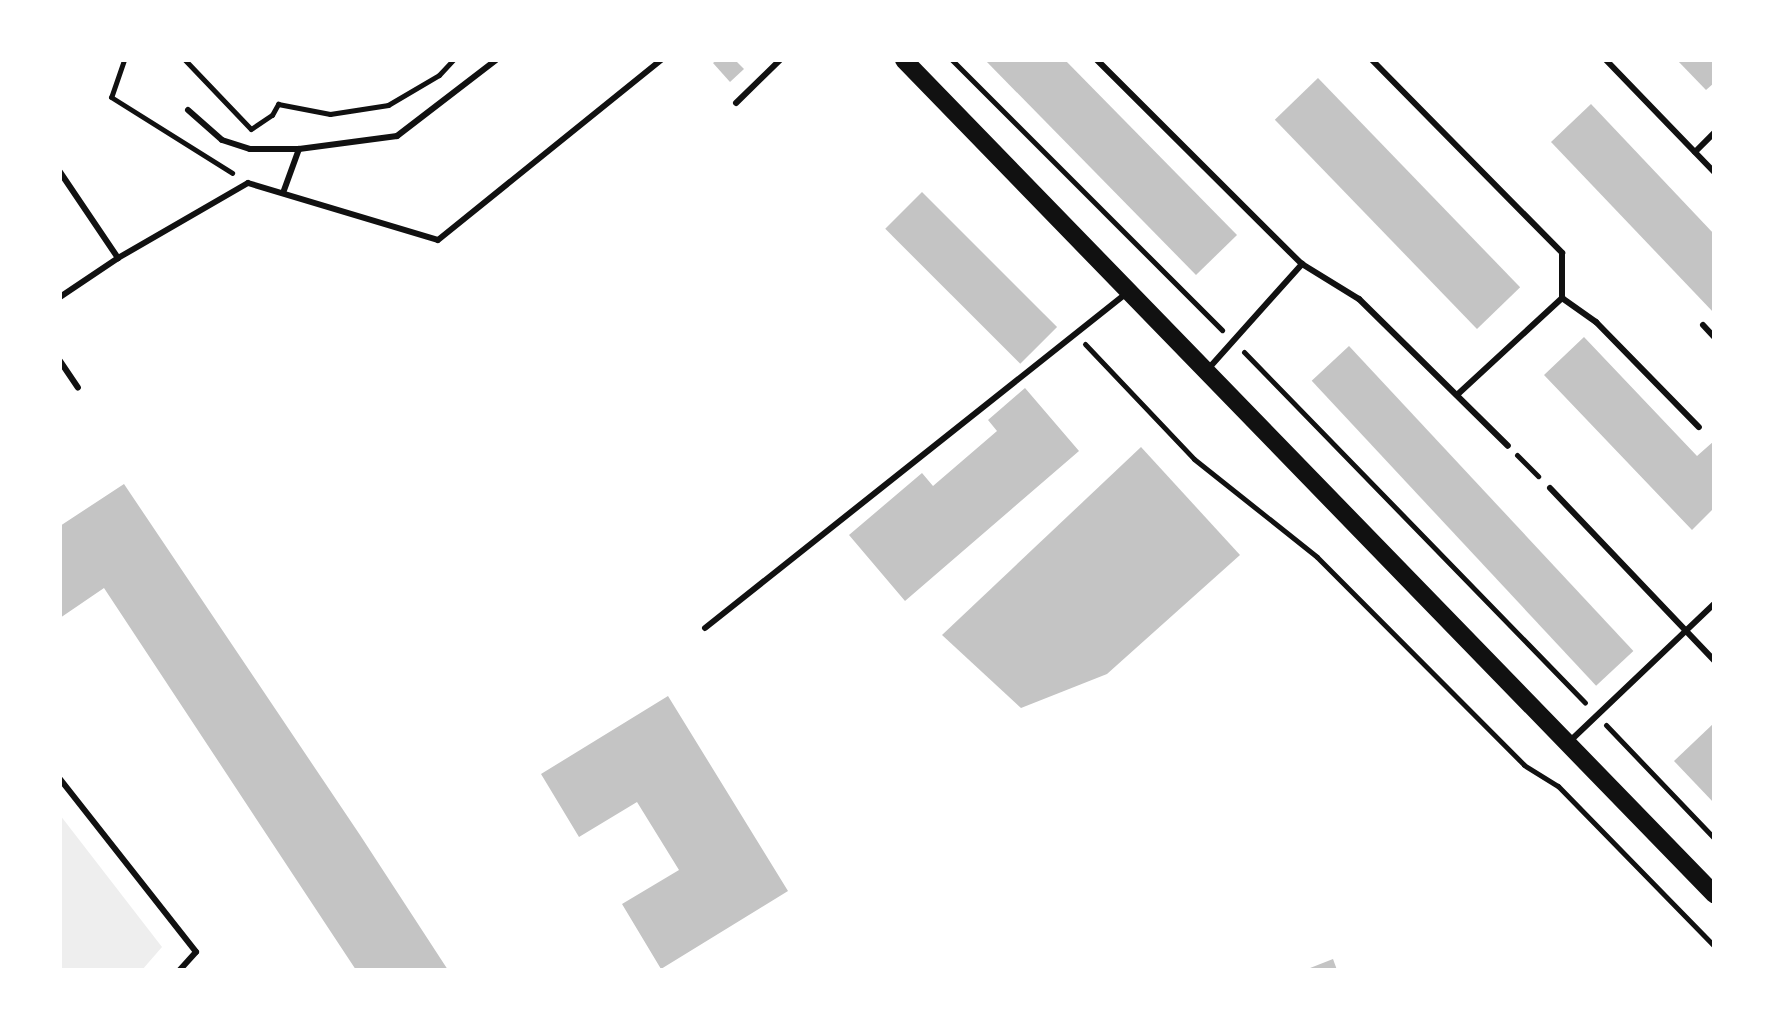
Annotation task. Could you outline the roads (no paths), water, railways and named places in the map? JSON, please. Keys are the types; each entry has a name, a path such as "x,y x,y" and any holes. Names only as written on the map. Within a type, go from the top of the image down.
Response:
{"street":[{"path":"904,60 1714,894"}],"lane":[{"path":"188,110 222,140 250,149 298,149 397,136 496,60"},
{"path":"60,297 118,258 248,183 438,240 661,60"},
{"path":"736,103 780,60"},
{"path":"1097,60 1302,264 1360,300 1508,446"},
{"path":"1372,60 1562,253 1562,298 1458,394"},
{"path":"1606,60 1714,172"},
{"path":"1695,152 1714,133"},
{"path":"283,193 298,149"},
{"path":"60,172 118,258"},
{"path":"1206,371 1302,264"},
{"path":"705,628 1077,336 1128,291"},
{"path":"1562,298 1596,322 1699,427"},
{"path":"1703,325 1714,337"},
{"path":"60,360 78,388"},
{"path":"1550,488 1714,660"},
{"path":"1568,743 1714,604"},
{"path":"60,779 196,952 180,970"}]}
